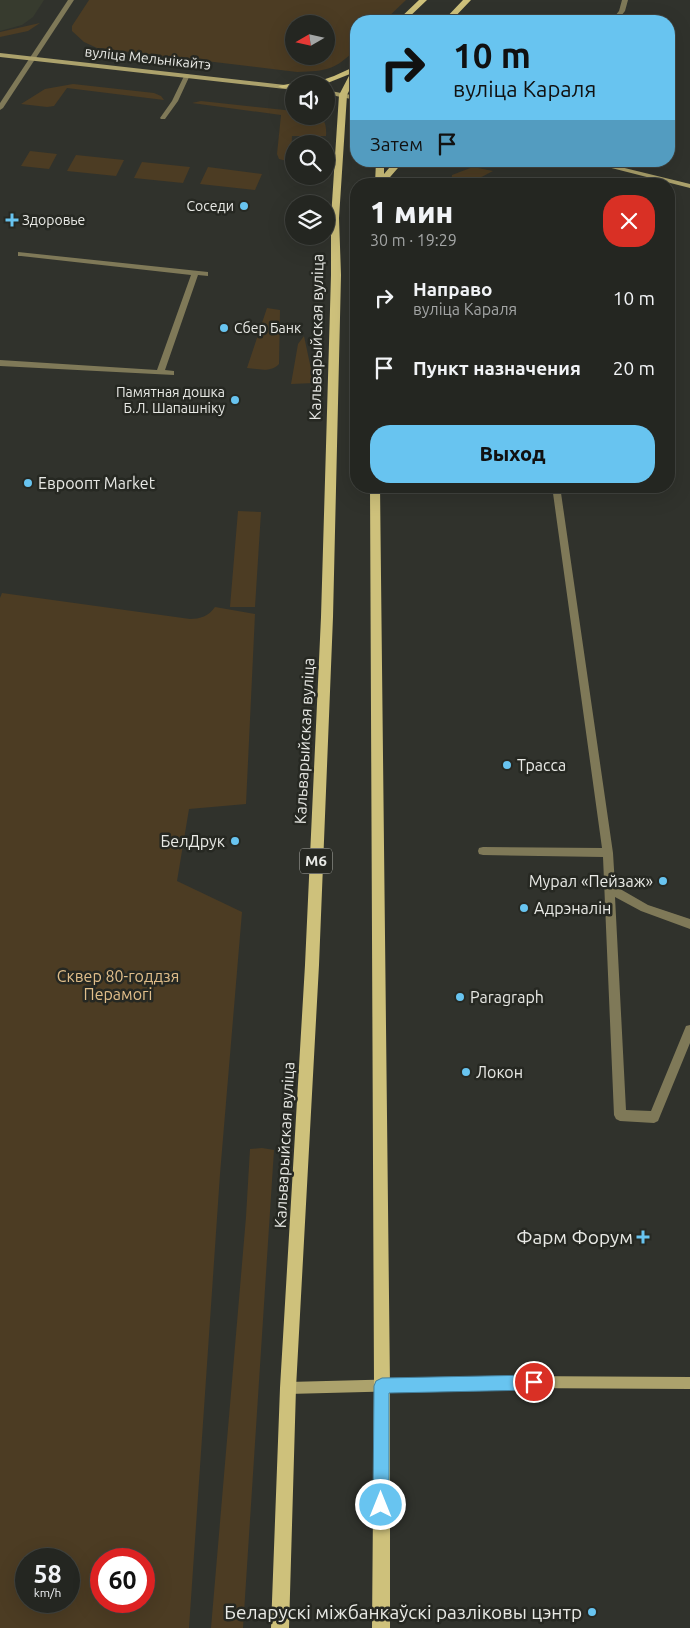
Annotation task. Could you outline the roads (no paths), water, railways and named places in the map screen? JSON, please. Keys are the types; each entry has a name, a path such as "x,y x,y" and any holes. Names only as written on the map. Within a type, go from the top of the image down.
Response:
{"main road":[{"path":"407,15 423,0"},
{"path":"453,15 467,0"},
{"name":"вуліца Мельнікайтэ","path":"0,55 282,86"},
{"path":"335,79 350,72"},
{"name":"М6","path":"343,95 350,81"},
{"path":"335,94 350,97"},
{"name":"Кальварыйская вуліца","path":"280,1628 288,1388 312,965 325,657 336,276 335,218 343,95"},
{"path":"384,178 395,167"},
{"path":"612,167 657,178"},
{"path":"675,182 690,186"},
{"path":"375,493 382,1386 380,1628"},
{"path":"288,1388 515,1382 690,1383"}],"street":[{"path":"0,108 72,0"},
{"path":"619,15 625,0"},
{"path":"163,118 175,101 187,75"},
{"path":"21,254 205,274"},
{"path":"160,372 195,273"},
{"path":"0,363 171,373"},
{"path":"557,493 608,852 620,1115 654,1117 690,1030"},
{"path":"483,851 608,852"},
{"path":"610,889 645,908 690,924"}],"place":[{"name":"Соседи","path":"244,206"},
{"name":"Здоровье","path":"12,220"},
{"name":"Сбер Банк","path":"224,328"},
{"name":"Памятная дошка Б.Л. Шапашніку","path":"235,400"},
{"name":"Евроопт Market","path":"28,483"},
{"name":"Трасса","path":"507,765"},
{"name":"БелДрук","path":"235,841"},
{"name":"Мурал «Пейзаж»","path":"663,881"},
{"name":"Адрэналін","path":"524,908"},
{"name":"Paragraph","path":"460,997"},
{"name":"Локон","path":"466,1072"},
{"name":"Фарм Форум","path":"643,1237"},
{"name":"Беларускі міжбанкаўскі разліковы цэнтр","path":"592,1612"}],"park label":[{"name":"Сквер 80-годдзя Перамогі","path":"118,985"}]}
